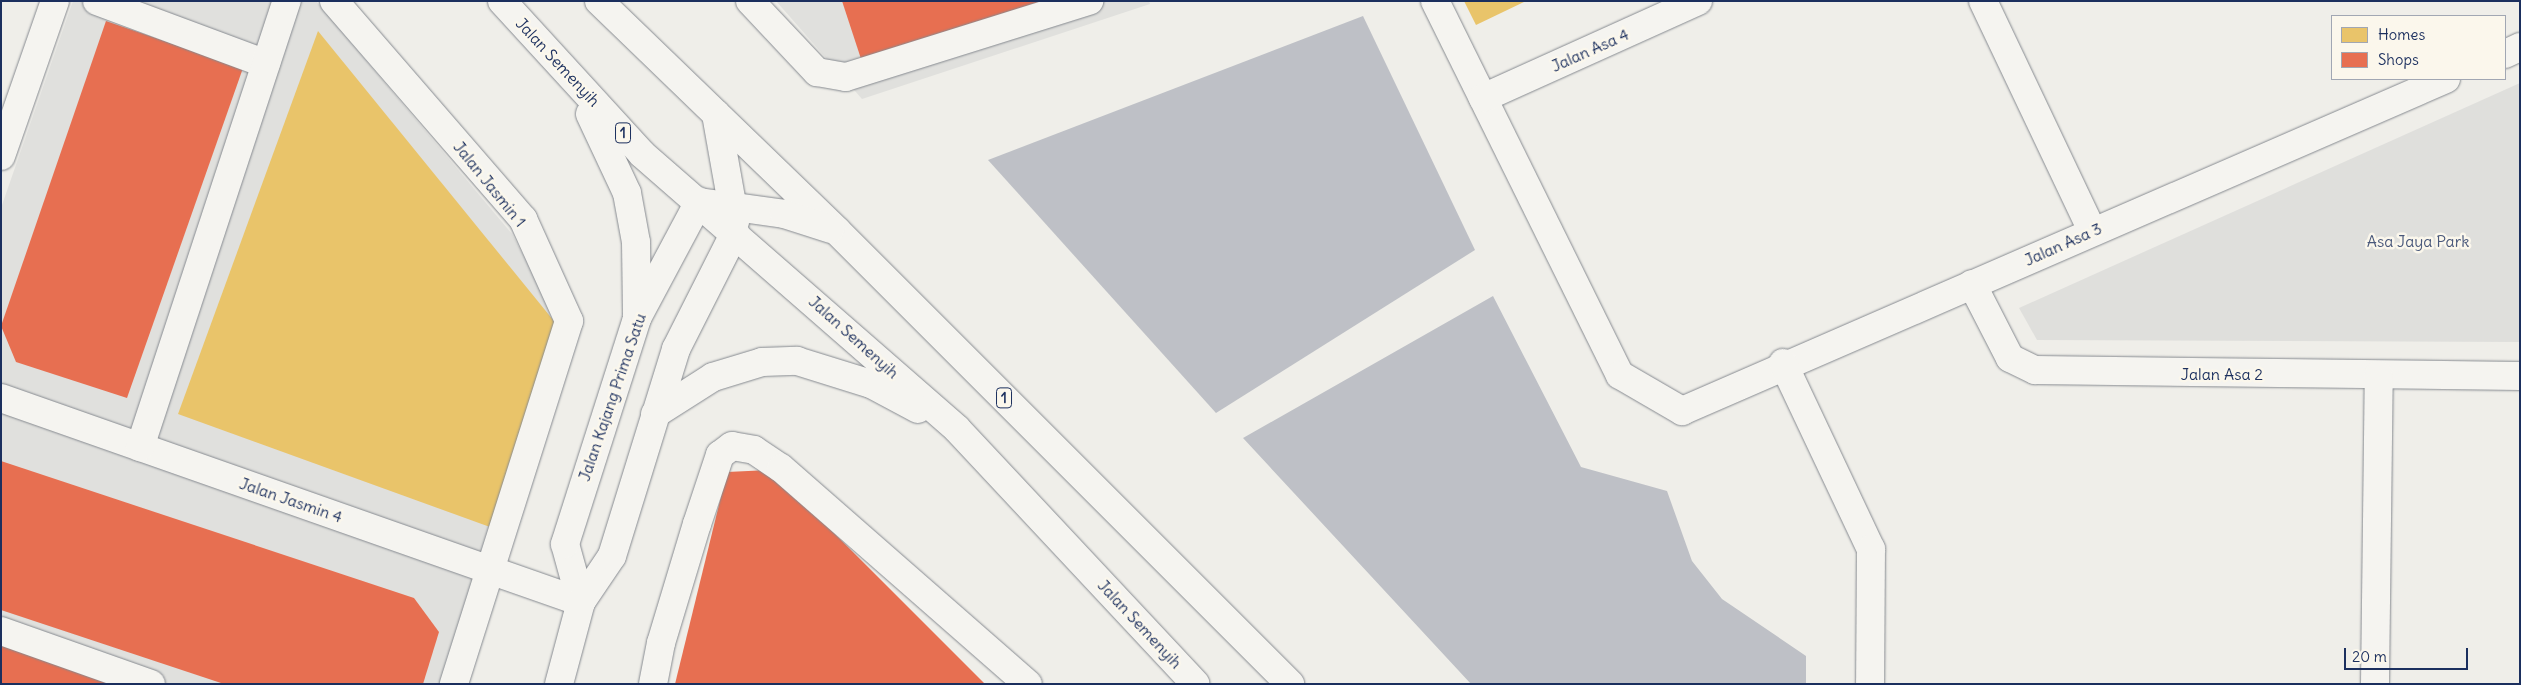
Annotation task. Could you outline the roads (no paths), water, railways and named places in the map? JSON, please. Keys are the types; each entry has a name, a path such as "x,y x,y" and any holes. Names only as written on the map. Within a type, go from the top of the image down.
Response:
{"street":[{"path":"1,156 55,1"},
{"path":"97,1 266,64"},
{"path":"140,447 287,1"},
{"name":"Jalan Jasmin 1","path":"334,1 523,219 569,320 454,684"},
{"name":"Jalan Semenyih","path":"502,1 642,154 735,232 957,429 1196,684"},
{"name":"1","path":"599,1 837,231 1290,684"},
{"path":"750,1 817,72 846,77 1089,1"},
{"path":"1435,1 1483,98"},
{"name":"Jalan Asa 4","path":"1483,98 1698,1"},
{"path":"1983,1 2092,231"},
{"path":"2506,54 2520,47"},
{"path":"554,58 610,148 627,193 636,242 637,318"},
{"name":"Jalan Asa 3","path":"1483,98 1620,375 1682,411 1722,396 1783,363 1972,284 2444,80"},
{"path":"559,684 581,602 612,556 676,348 735,232 735,204 716,112"},
{"path":"699,202 735,204 837,231"},
{"name":"Jalan Kajang Prima Satu","path":"581,602 564,544 637,318 699,202"},
{"name":"Jalan Asa 2","path":"1972,284 2010,358 2035,370 2380,376 2520,376"},
{"path":"655,414 713,377 762,362 797,361 871,384 957,429"},
{"path":"1783,363 1871,549 1870,684"},
{"path":"2375,684 2380,376"},
{"name":"Jalan Jasmin 4","path":"1,398 581,602"},
{"path":"653,684 661,643 694,532 720,455 732,446 754,450 781,468 1028,684"},
{"path":"1,632 151,684"}],"park label":[{"name":"Asa Jaya Park","path":"2418,241"}]}
